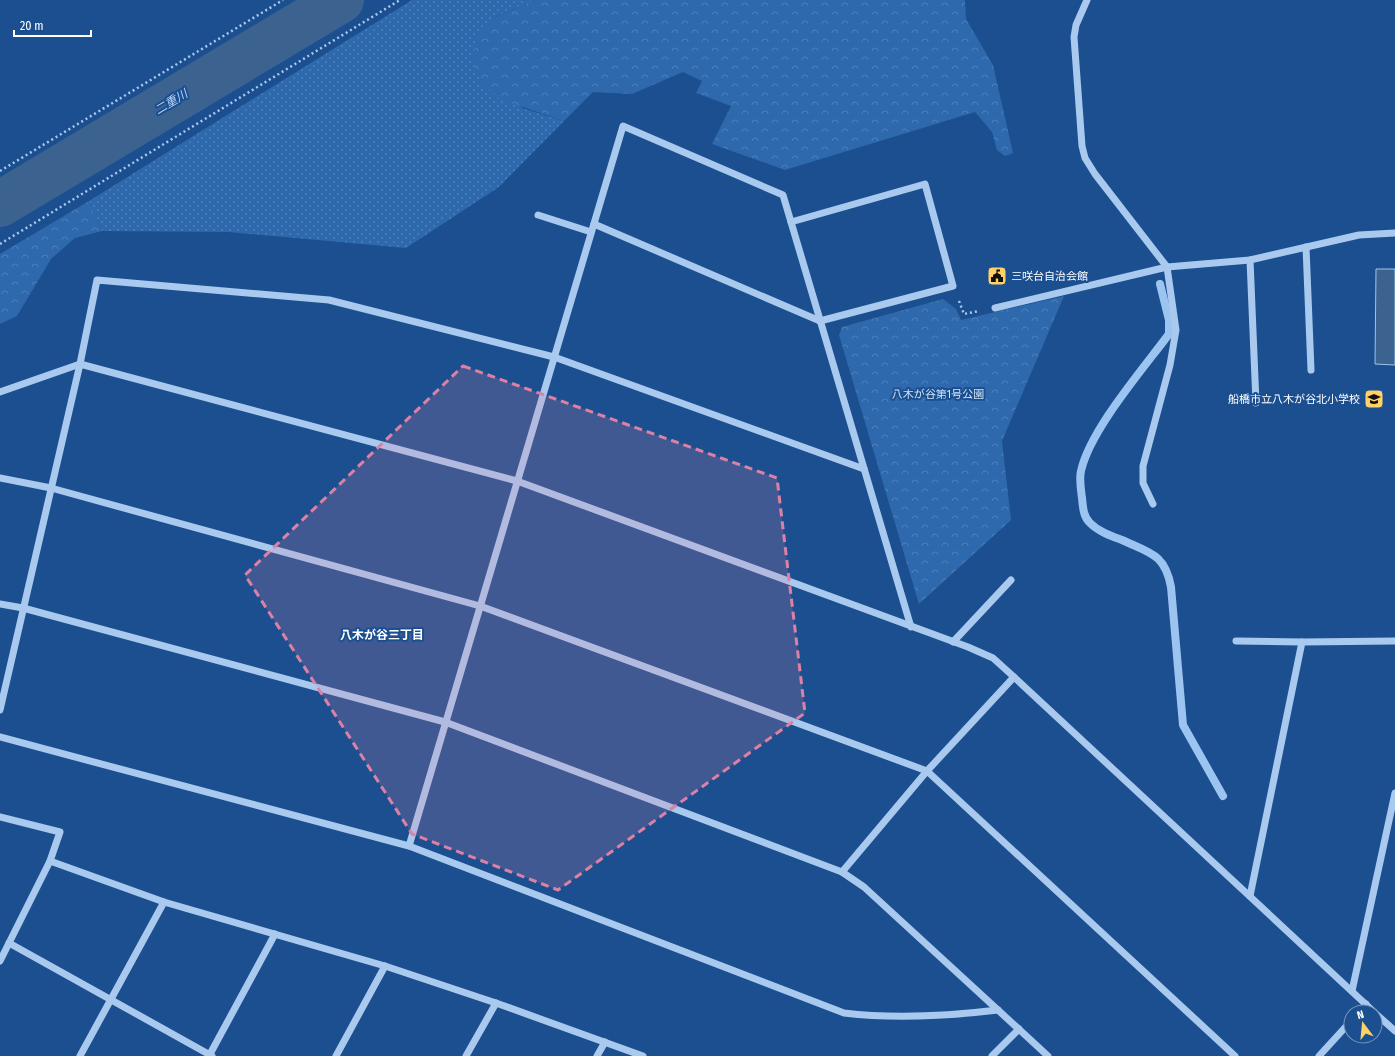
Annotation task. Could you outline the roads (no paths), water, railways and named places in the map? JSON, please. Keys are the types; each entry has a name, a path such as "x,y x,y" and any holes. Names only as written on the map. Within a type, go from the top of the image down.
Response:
{"street":[{"path":"1087,0 1076,25 1074,37 1082,146 1085,158 1095,174 1167,267 1176,330 1170,365 1143,466 1143,483 1152,504"},
{"path":"408,846 623,126 783,195 911,627"},
{"path":"594,224 820,321 953,286 925,184 791,222"},
{"path":"538,215 591,232"},
{"path":"995,308 1167,267 1250,260 1359,235 1395,233"},
{"path":"1306,247 1310,370"},
{"path":"1250,260 1256,403"},
{"path":"0,710 80,364 97,280 329,300 554,357 864,469"},
{"path":"0,392 80,364 517,482 953,642 992,658 1014,676 1366,1004"},
{"path":"0,478 51,488 480,606 927,771 1235,1056"},
{"path":"953,642 1011,580"},
{"path":"0,604 23,608 445,722 842,872 864,887 1048,1056"},
{"path":"1236,641 1395,641"},
{"path":"1250,896 1302,642"},
{"path":"842,872 927,771 1014,676"},
{"path":"0,737 408,846 844,1013 863,1015 959,1015 998,1010"},
{"path":"1352,991 1395,792"},
{"path":"0,817 60,832 50,861 0,961"},
{"path":"50,861 164,902 385,966 496,1003 643,1056"},
{"path":"80,1056 164,902"},
{"path":"9,943 210,1056 275,934"},
{"path":"336,1056 385,966"},
{"path":"466,1056 496,1003"},
{"path":"1383,1020 1395,1031"},
{"path":"992,1056 1019,1029"},
{"path":"1319,1056 1343,1030"},
{"path":"597,1056 605,1042"}],"waterway":[{"name":"二重川","path":"0,204 341,0"},
{"path":"1160,284 1169,320 1169,334 1119,400 1095,437 1086,455 1080,474 1080,484 1084,511 1090,523 1097,529 1155,556 1165,568 1171,587 1183,725 1223,796"}],"place":[{"name":"三咲台自治会館","path":"997,276"},
{"name":"船橋市立八木が谷北小学校","path":"1374,399"}],"district":[{"name":"八木が谷三丁目","path":"382,635"}],"park label":[{"name":"八木が谷第1号公園","path":"938,394"}]}
